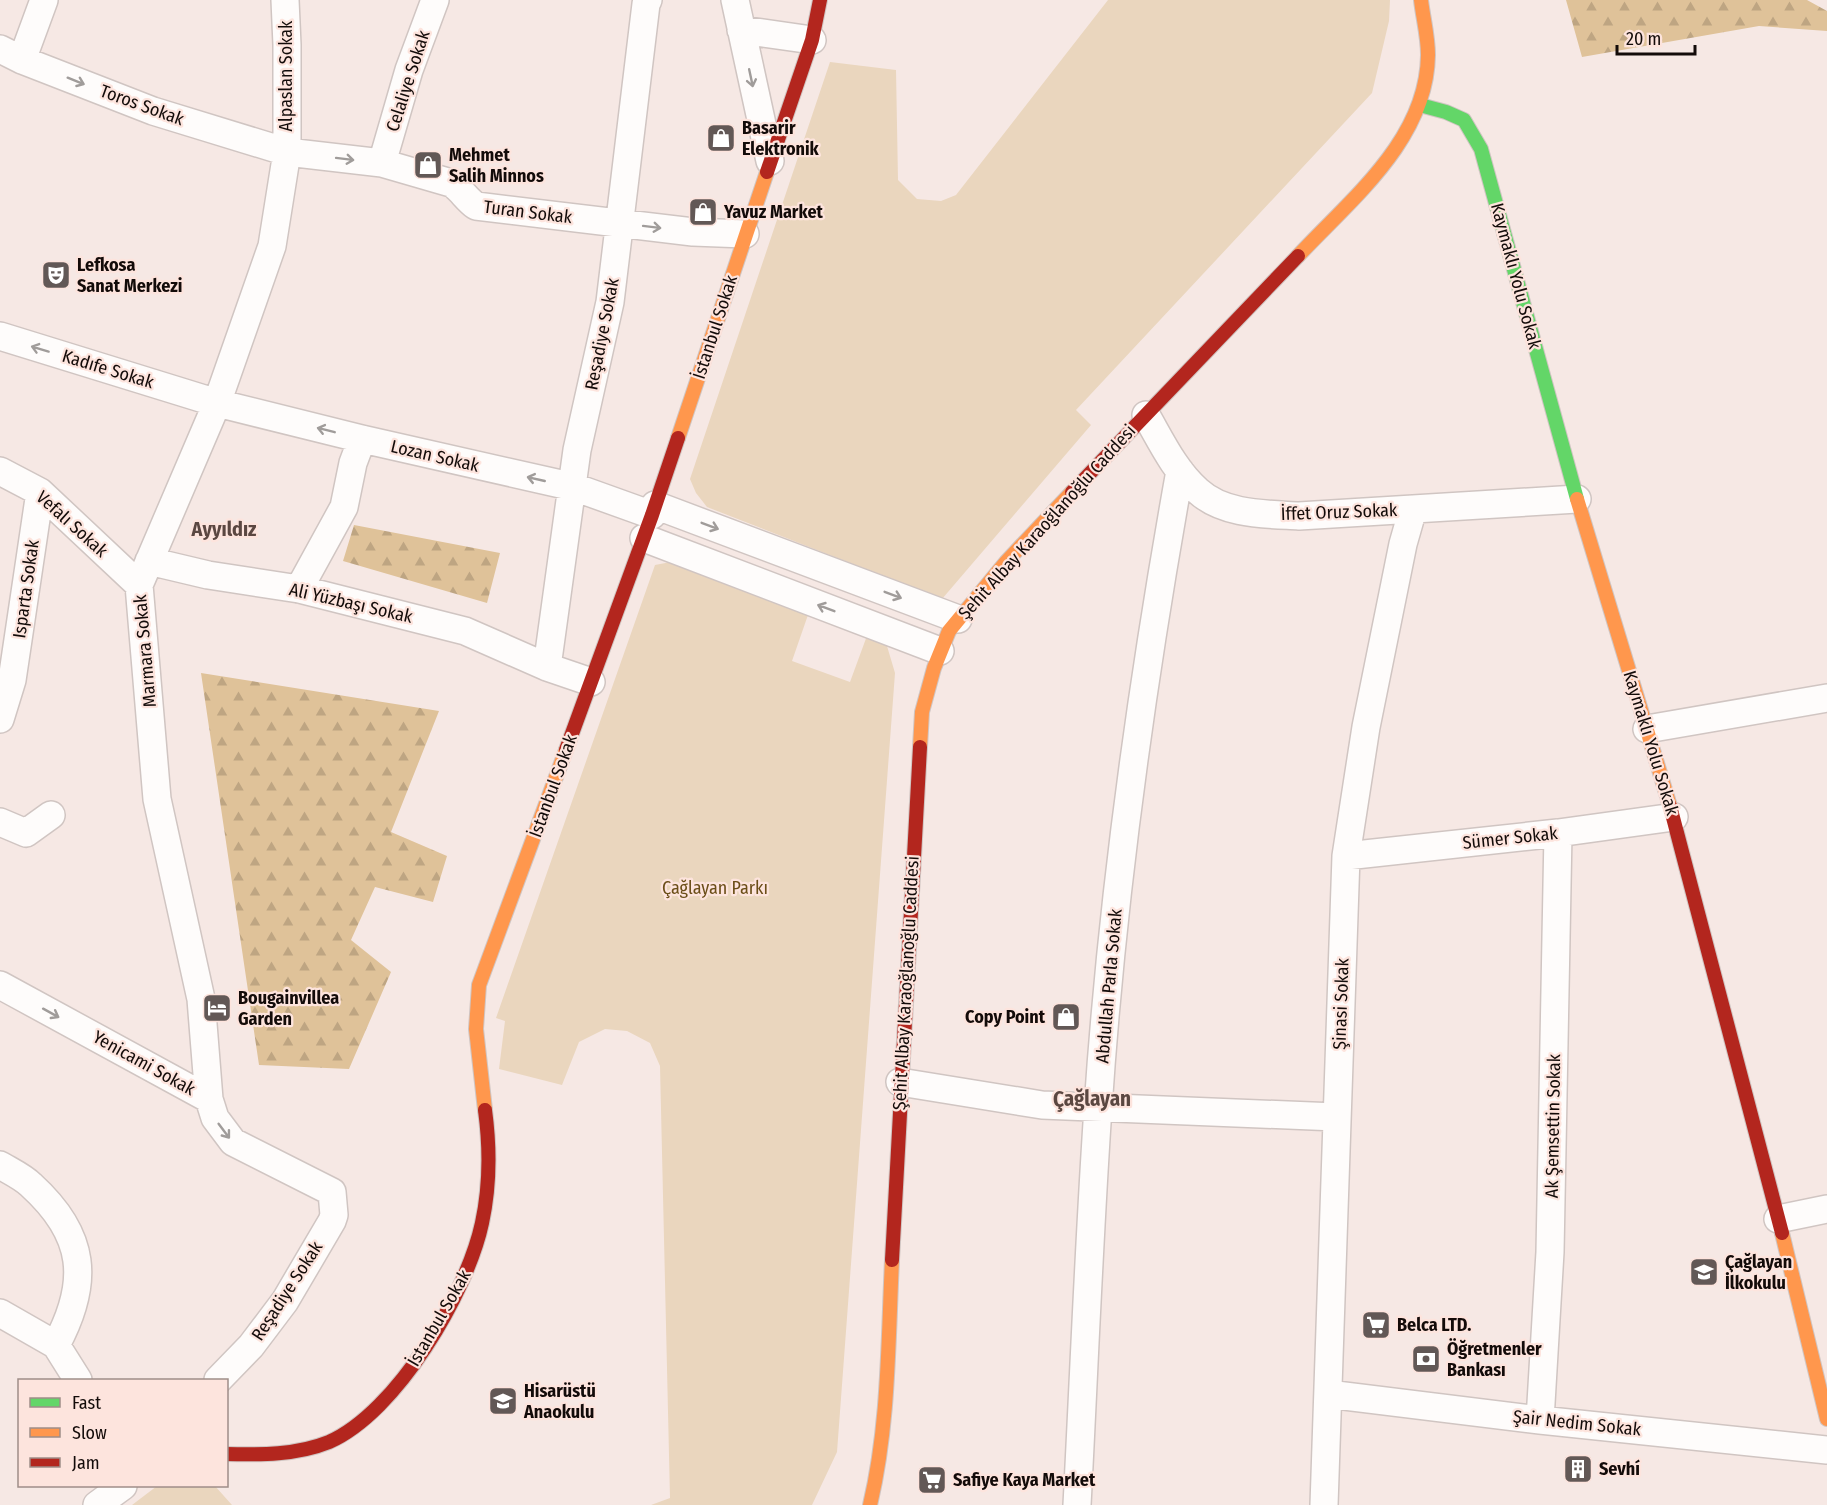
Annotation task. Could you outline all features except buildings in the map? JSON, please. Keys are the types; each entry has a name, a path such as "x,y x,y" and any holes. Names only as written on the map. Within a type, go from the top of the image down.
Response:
{"street":[{"path":"11,54 44,0"},
{"name":"Alpaslan Sokak","path":"285,0 287,152"},
{"name":"Celaliye Sokak","path":"382,163 409,70 435,0"},
{"name":"Reşadiye Sokak","path":"548,667 574,487 577,450 610,302 648,0"},
{"path":"735,0 770,161"},
{"name":"İstanbul Sokak","path":"228,1454 273,1453 308,1448 340,1436 371,1414 407,1374 432,1337 471,1262 482,1226 489,1159 488,1129 475,1036 479,985 650,520 812,40 820,0"},
{"name":"Şehit Albay Karaoğlanoğlu Caddesi","path":"870,1505 879,1466 884,1424 900,1082 922,712 940,651 958,619 1005,562 1385,164 1407,132 1420,105 1426,76 1428,39 1421,0"},
{"path":"1428,39 1434,0"},
{"path":"741,30 812,40"},
{"name":"Toros Sokak","path":"11,54 153,111 287,152"},
{"name":"Kaymaklı Yolu Sokak","path":"1420,105 1464,120 1481,149 1577,499 1674,817 1827,1419"},
{"name":"Turan Sokak","path":"287,152 382,163 451,183 476,206 693,232 745,234"},
{"name":"Marmara Sokak","path":"209,1099 201,999 157,799 144,573 217,403 272,246 287,152"},
{"name":"Kadıfe Sokak","path":"0,336 217,403"},
{"name":"Lozan Sokak","path":"217,403 362,439 574,487 650,520"},
{"name":"İffet Oruz Sokak","path":"1146,415 1180,471 1198,493 1221,505 1258,513 1299,516 1577,499"},
{"path":"299,589 344,507 353,464 362,439"},
{"name":"Vefalı Sokak","path":"0,471 40,492 144,573"},
{"name":"Abdullah Parla Sokak","path":"1077,1505 1098,1107 1121,854 1166,548 1180,471"},
{"name":"Isparta Sokak","path":"0,719 12,680 40,492"},
{"name":"Şinasi Sokak","path":"1324,1505 1346,856 1366,727 1403,544 1413,509"},
{"path":"650,520 958,619"},
{"path":"650,520 940,651"},
{"name":"Ali Yüzbaşı Sokak","path":"144,573 208,575 299,589 465,631 548,667 591,682"},
{"path":"1647,729 1827,698"},
{"path":"0,822 26,833 51,815"},
{"name":"Sümer Sokak","path":"1346,856 1558,833 1674,817"},
{"name":"Ak Şemsettin Sokak","path":"1540,1420 1550,1252 1558,833"},
{"name":"Yenicami Sokak","path":"0,985 209,1099 215,1118 233,1142 332,1192"},
{"path":"900,1082 1042,1104 1336,1117"},
{"path":"0,1165 30,1184 63,1220 78,1259 78,1285 68,1322 56,1345"},
{"name":"Reşadiye Sokak","path":"219,1379 251,1346 285,1301 332,1221 334,1215 332,1192"},
{"path":"1778,1219 1827,1209"},
{"path":"2,1318 56,1345 77,1379"},
{"name":"Şair Nedim Sokak","path":"1328,1394 1540,1420 1827,1450"},
{"path":"98,1505 120,1487"}],"green space":[{"path":"1108,0 1390,0 1389,21 1372,93 1076,410 1091,425 942,599 707,507 696,493 690,479 830,62 896,70 898,180 917,199 941,201 956,195"},
{"path":"1566,0 1807,0 1827,11 1827,31 1759,26 1582,57"},
{"path":"354,525 500,553 487,603 343,561"},
{"name":"Çağlayan Parkı","path":"681,560 809,612 792,661 850,682 868,633 887,646 895,673 837,1452 812,1505 651,1505 670,1498 660,1066 650,1043 627,1031 605,1029 579,1042 562,1085 499,1069 505,1021 496,1018 655,565"},
{"path":"201,673 439,711 391,832 447,856 433,902 375,887 351,940 391,972 349,1069 259,1065"},
{"path":"156,1487 216,1487 232,1505 132,1505"}],"traffic: fast":[{"path":"1420,105 1464,120 1481,149 1577,499"}],"traffic: slow":[{"path":"1298,256 1382,166 1400,141 1415,114 1424,86 1428,55 1421,0"},
{"path":"678,438 767,172"},
{"path":"920,747 922,712 934,668 949,631 1006,562 1072,492"},
{"path":"1577,499 1670,806"},
{"path":"485,1110 476,1029 479,985 566,750"},
{"path":"1782,1233 1827,1419"},
{"path":"870,1505 884,1414 892,1260"}],"traffic: jam":[{"path":"767,172 812,40 820,0"},
{"path":"1072,492 1298,256"},
{"path":"566,750 678,438"},
{"path":"892,1260 920,747"},
{"path":"1670,806 1782,1233"},
{"path":"228,1454 291,1452 329,1442 354,1427 379,1405 403,1378 445,1315 474,1251 485,1209 488,1181 488,1138 485,1110"}],"place":[{"name":"Basarir Elektronik","path":"721,138"},
{"name":"Mehmet Salih Minnos","path":"428,165"},
{"name":"Yavuz Market","path":"703,212"},
{"name":"Lefkosa Sanat Merkezi","path":"56,275"},
{"name":"Bougainvillea Garden","path":"217,1008"},
{"name":"Copy Point","path":"1066,1017"},
{"name":"Çağlayan İlkokulu","path":"1704,1272"},
{"name":"Belca LTD.","path":"1376,1325"},
{"name":"Öğretmenler Bankası","path":"1426,1359"},
{"name":"Hisarüstü Anaokulu","path":"503,1401"},
{"name":"Sevhí","path":"1578,1469"},
{"name":"Safiye Kaya Market","path":"932,1480"}],"district":[{"name":"Ayyıldız","path":"224,529"},
{"name":"Çağlayan","path":"1092,1099"}]}
